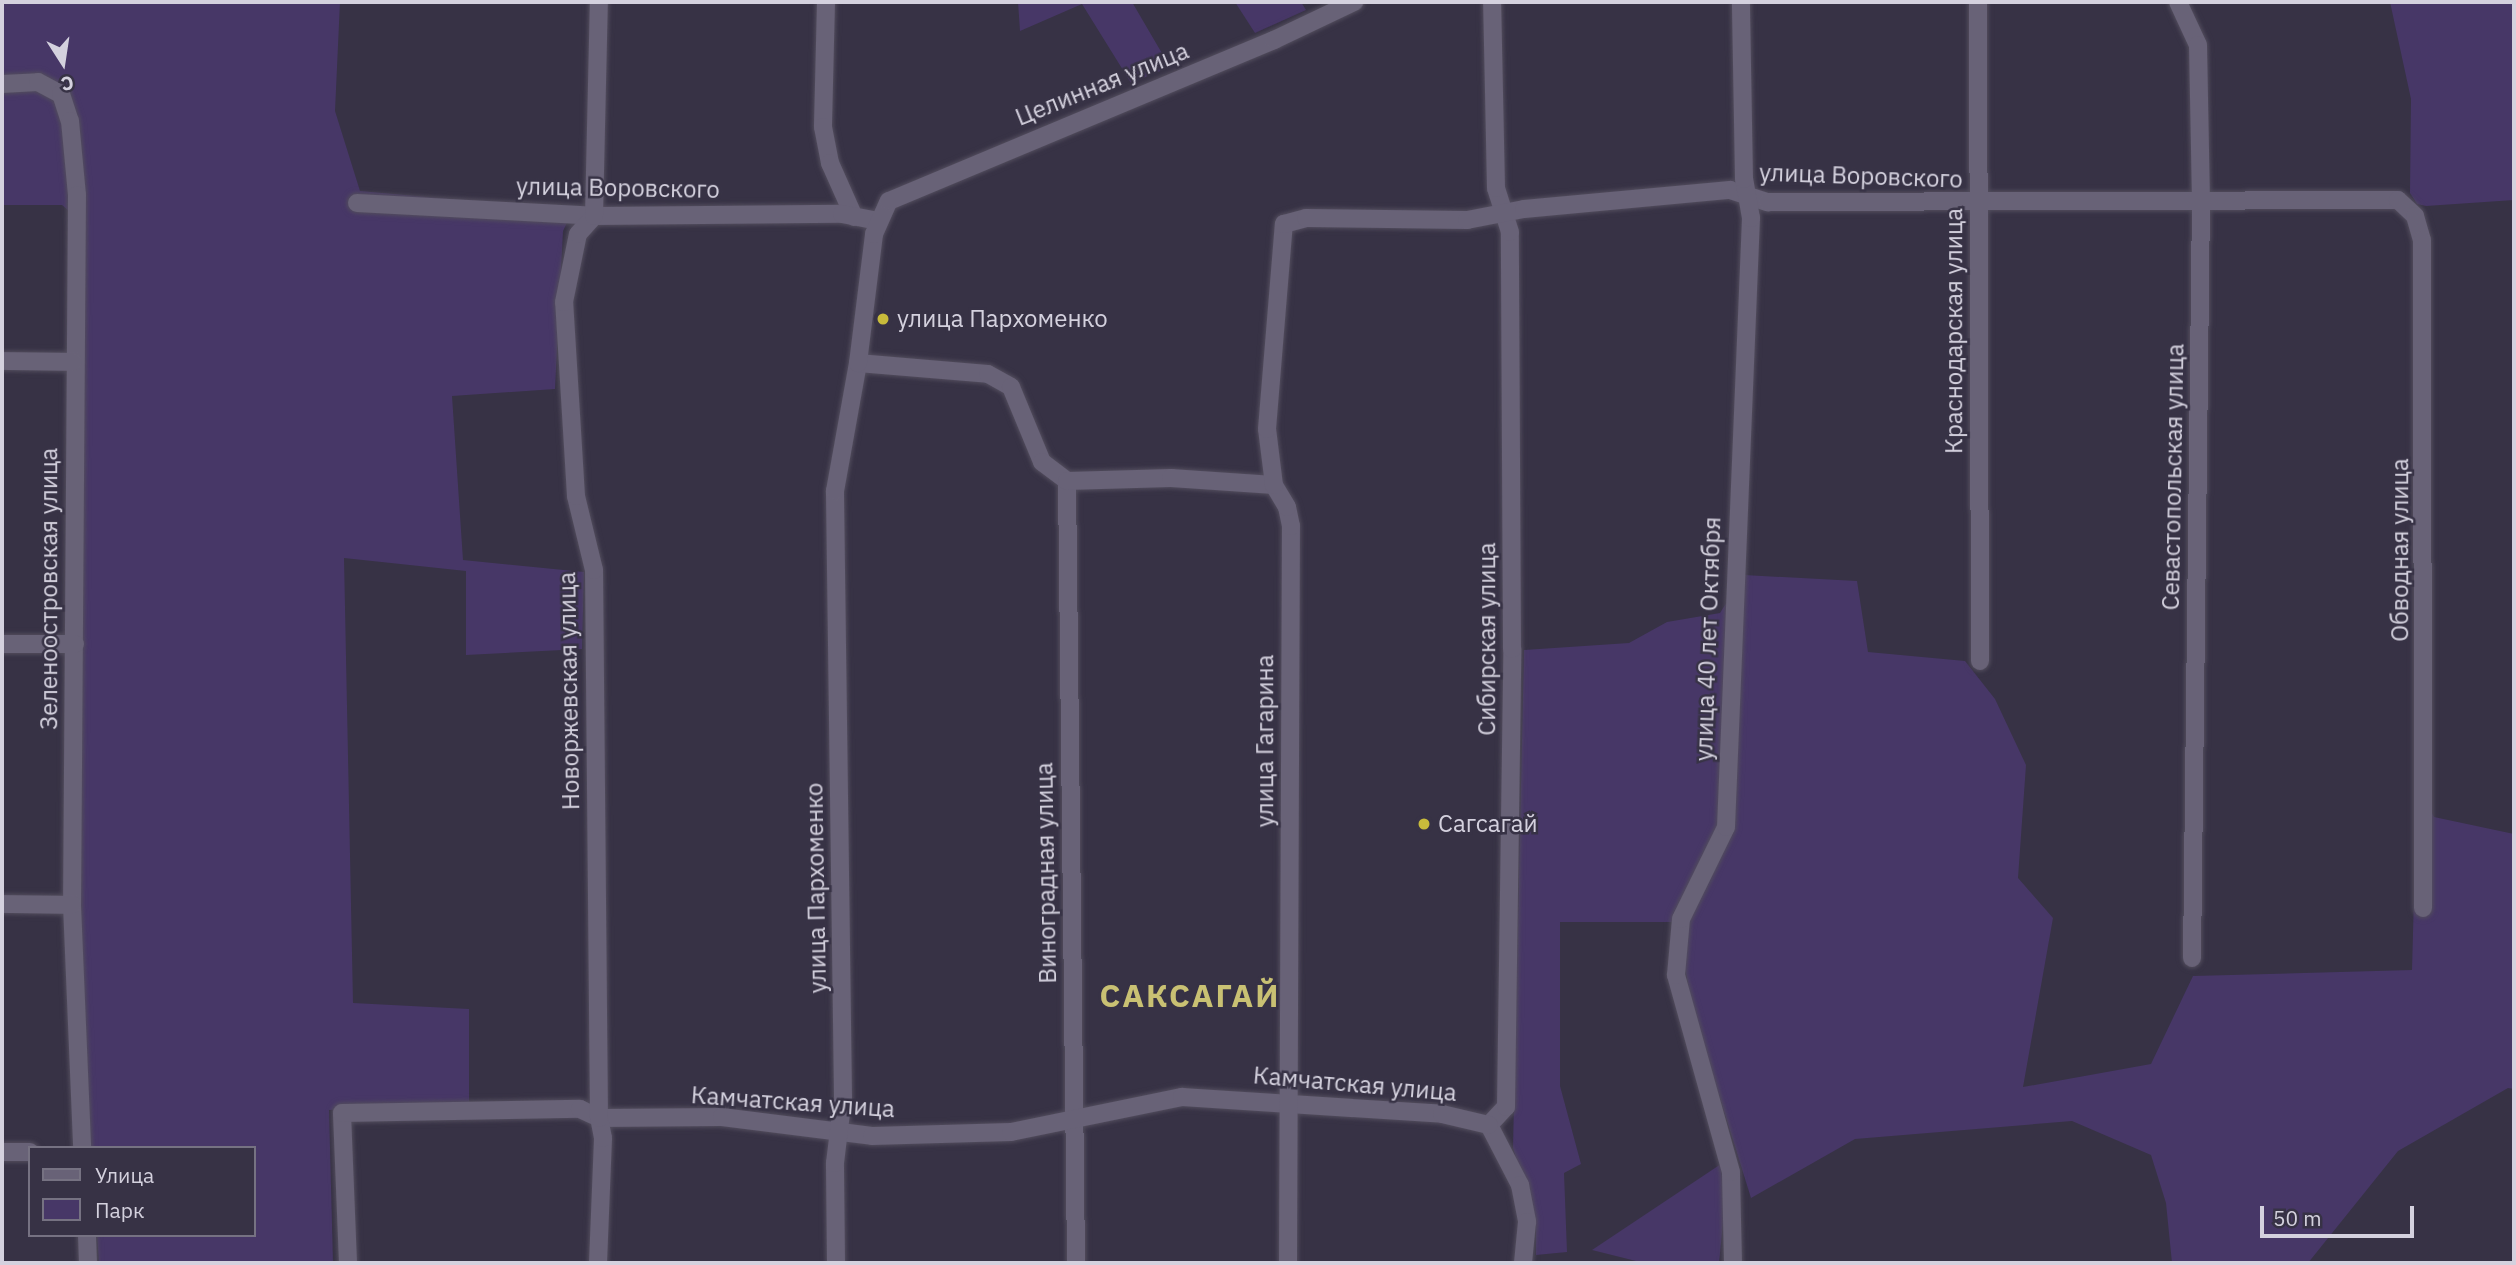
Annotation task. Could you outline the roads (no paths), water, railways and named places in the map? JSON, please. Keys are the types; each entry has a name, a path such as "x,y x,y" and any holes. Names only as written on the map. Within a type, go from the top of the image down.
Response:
{"street":[{"path":"594,216 599,2"},
{"path":"826,2 824,127 830,163 855,217"},
{"name":"Целинная улица","path":"877,221 889,201 920,185 1274,40 1354,2"},
{"name":"Сибирская улица","path":"1489,1125 1506,1107 1512,649 1510,232 1496,188 1492,2"},
{"name":"улица 40 лет Октября","path":"1736,1262 1731,1172 1676,975 1681,919 1726,827 1751,218 1741,2"},
{"name":"Краснодарская улица","path":"1978,2 1980,661"},
{"name":"Севастопольская улица","path":"2178,2 2198,45 2201,201 2192,958"},
{"name":"Зеленоостровская улица","path":"2,83 38,82 61,94 70,121 77,195 72,905 82,1146"},
{"name":"улица Воровского","path":"1284,224 1306,218 1467,220 1502,212 1730,190 1748,198 1978,204 2398,201"},
{"name":"Обводная улица","path":"2398,201 2415,216 2422,240 2423,908"},
{"name":"улица Воровского","path":"358,204 594,216 855,217 877,221"},
{"name":"Новоржевская улица","path":"594,216 578,234 564,302 576,496 594,570 599,1118 603,1138 598,1263"},
{"name":"улица Пархоменко","path":"836,1263 835,1163 842,1130 835,491 858,363 877,221"},
{"name":"улица Гагарина","path":"1284,224 1266,429 1274,485 1291,526 1288,1263"},
{"path":"2,361 74,362"},
{"path":"858,363 988,374 1011,387 1042,463 1067,481 1171,478 1274,485"},
{"name":"Виноградная улица","path":"1067,481 1077,1122 1076,1263"},
{"path":"2,644 75,644"},
{"path":"2,904 72,905"},
{"name":"Камчатская улица","path":"348,1263 342,1113 580,1109 599,1118 722,1117 842,1130 872,1136 1011,1132 1077,1122 1160,1099 1287,1102 1442,1114 1489,1125"},
{"path":"1489,1125 1520,1185 1527,1222 1523,1263"},
{"path":"2,1152 28,1152"},
{"path":"87,1237 88,1263"}],"place":[{"name":"улица Пархоменко","path":"883,319"},
{"name":"Сагсагай","path":"1424,824"}],"district":[{"name":"САКСАГАЙ","path":"1190,995"}]}
